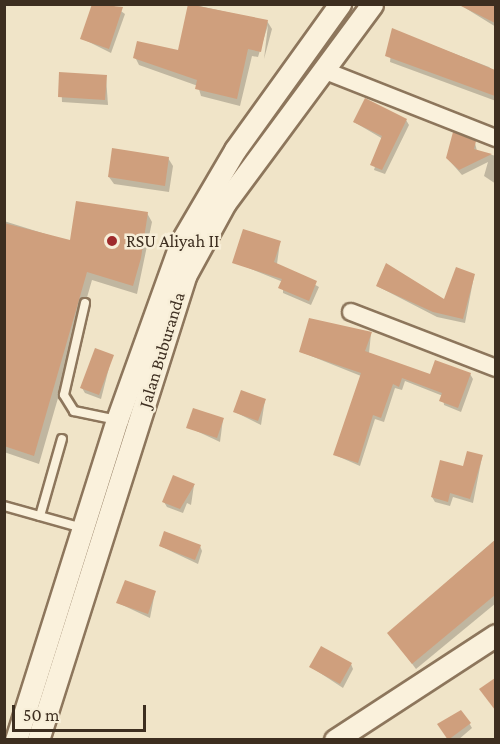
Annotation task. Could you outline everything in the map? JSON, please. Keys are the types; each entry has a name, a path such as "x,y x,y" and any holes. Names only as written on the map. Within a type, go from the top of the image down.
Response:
{"street":[{"name":"Jalan Buburanda","path":"16,740 117,420 181,242 200,204 340,4"},
{"name":"Jalan Buburanda","path":"38,740 185,276 225,204 372,4"},
{"path":"323,70 495,138"},
{"path":"351,312 495,368"},
{"path":"335,740 495,635"}],"lane":[{"path":"85,303 64,395 74,411 117,420"},
{"path":"40,516 62,439"},
{"path":"4,507 84,528"}],"building":[{"path":"92,4 123,7 109,49 80,39"},
{"path":"188,4 268,20 261,52 248,49 237,99 195,89 197,80 133,58 137,41 178,50"},
{"path":"457,4 495,4 495,23"},
{"path":"392,28 495,70 495,96 385,56"},
{"path":"59,72 107,75 105,100 58,97"},
{"path":"365,98 407,119 382,170 370,165 382,136 353,122"},
{"path":"453,132 476,141 474,149 492,154 459,170 446,158"},
{"path":"112,148 169,157 165,186 108,177"},
{"path":"76,201 148,212 141,258 133,286 87,272 34,456 4,446 4,223 70,240"},
{"path":"243,229 281,241 274,262 317,281 309,301 278,288 282,279 232,263"},
{"path":"386,263 444,299 456,267 475,274 463,319 433,312 376,286"},
{"path":"309,318 372,332 365,351 430,374 435,360 471,373 458,408 439,401 442,393 402,378 399,387 393,384 381,418 373,415 358,463 333,455 361,373 299,352"},
{"path":"95,348 114,355 99,395 80,388"},
{"path":"241,390 266,399 258,421 233,412"},
{"path":"193,408 224,418 217,438 186,428"},
{"path":"467,451 483,455 470,499 450,493 448,502 431,497 440,460 463,466"},
{"path":"173,475 195,484 180,509 162,502"},
{"path":"164,531 201,545 195,560 159,546"},
{"path":"495,540 495,595 412,664 387,633"},
{"path":"125,580 156,591 148,614 116,603"},
{"path":"321,646 352,663 340,684 309,667"},
{"path":"495,678 495,710 479,689"},
{"path":"461,710 471,723 448,740 437,724"}],"place":[{"name":"RSU Aliyah II","path":"112,241"}]}
